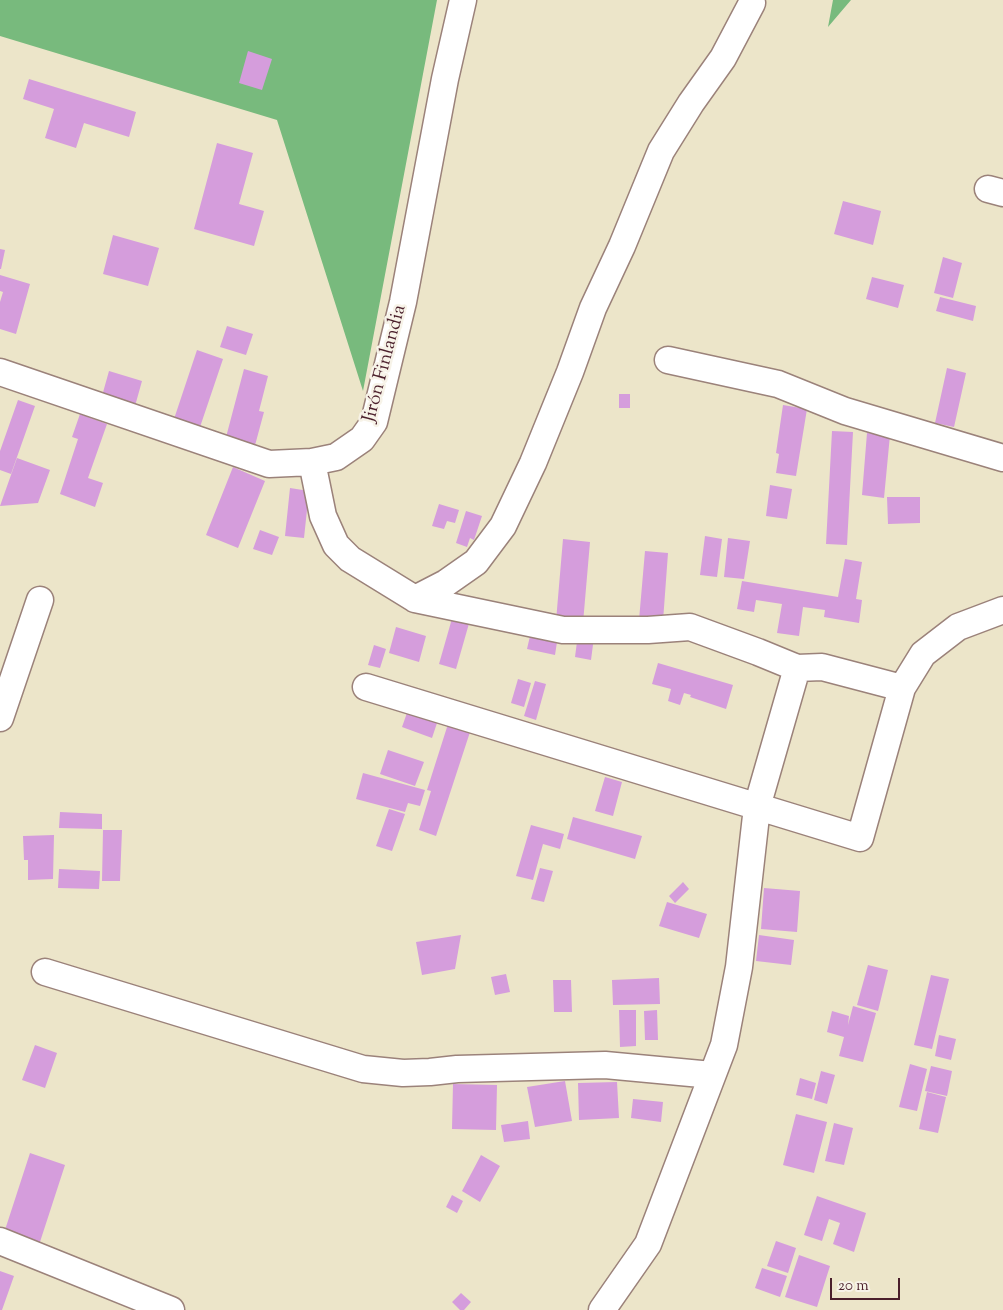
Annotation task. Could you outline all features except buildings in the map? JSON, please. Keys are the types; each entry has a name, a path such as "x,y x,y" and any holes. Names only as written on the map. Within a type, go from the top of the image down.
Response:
{"street":[{"name":"Jirón Finlandia","path":"0,372 269,464 312,462 336,458 362,439 374,422 402,302 463,0"},
{"path":"415,599 446,583 476,562 503,526 533,462 570,372 593,308 622,246 661,151 691,103 724,58 752,3"},
{"path":"668,360 778,384 845,411 1003,458"},
{"path":"312,462 323,516 336,545 350,559 415,599 563,630 648,630 690,627 797,668 822,667 902,688"},
{"path":"0,718 40,600"},
{"path":"366,687 860,838 902,688 923,654 958,627 1003,610"},
{"path":"602,1310 648,1244 724,1045 739,966 757,807 797,668"},
{"path":"45,972 363,1069 430,1072 457,1069 604,1066 712,1075"},
{"path":"0,1241 171,1310"}],"green space":[{"path":"0,0 437,0 363,391 277,120 0,36"},
{"path":"833,0 851,0 828,27"}]}
